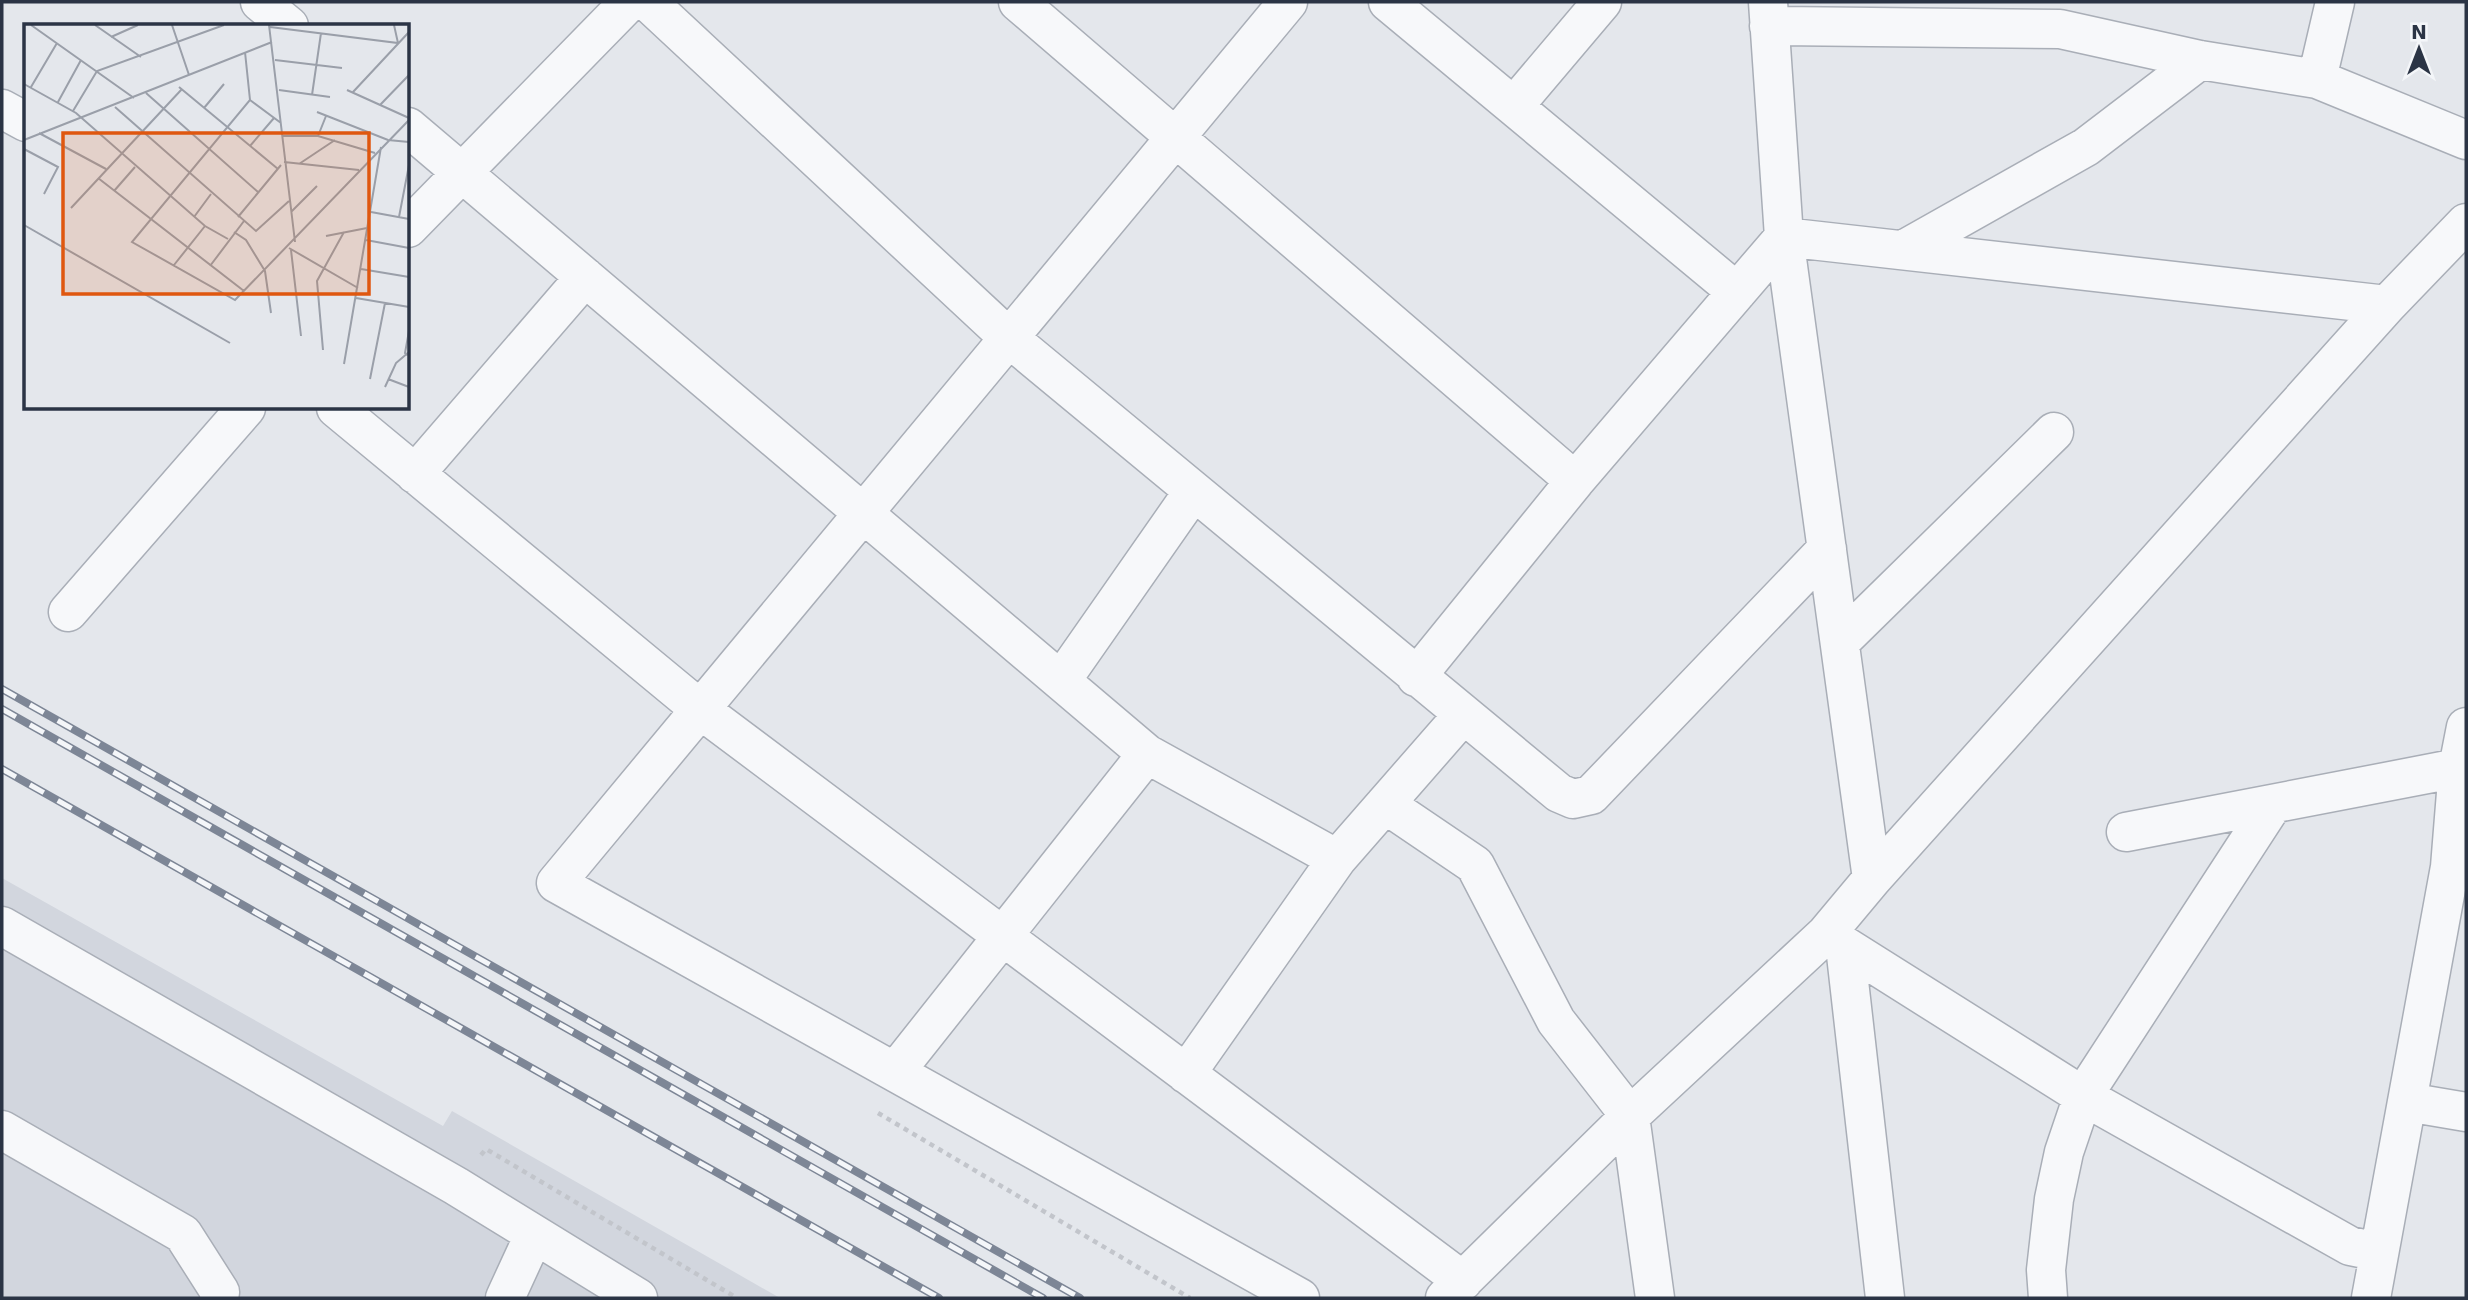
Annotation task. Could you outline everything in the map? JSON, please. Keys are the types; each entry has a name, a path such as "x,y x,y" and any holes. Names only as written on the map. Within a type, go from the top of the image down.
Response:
{"street":[{"path":"260,2 287,24"},
{"path":"410,226 629,2"},
{"path":"648,2 1009,338 1462,716 1559,793 1573,799 1591,795 1827,549"},
{"path":"1018,2 1174,139 1576,481"},
{"path":"1288,2 556,883 1300,1298"},
{"path":"1388,2 1737,292"},
{"path":"1514,106 1602,2"},
{"path":"2317,79 2335,2"},
{"path":"1872,878 1784,237 1769,14 2066,15 2200,60 2317,79 2466,140"},
{"path":"1903,250 2086,147 2200,60"},
{"path":"2,109 24,121"},
{"path":"410,129 1147,754 1337,859"},
{"path":"338,410 701,710 1186,1074 1454,1290 1630,1116 1836,940 1872,878 2387,305 2466,223"},
{"path":"1784,237 2387,305"},
{"path":"1416,677 1576,481 1784,237"},
{"path":"415,474 585,277"},
{"path":"68,612 244,410"},
{"path":"1840,642 2054,432"},
{"path":"1061,681 1193,492"},
{"path":"1186,1074 1337,859 1462,716"},
{"path":"2371,1298 2407,1102 2458,868 2458,768 2466,727"},
{"path":"894,1072 1147,754"},
{"path":"2126,832 2458,768"},
{"path":"1385,804 1475,865 1556,1021 1630,1116 1655,1298"},
{"path":"2048,1298 2046,1270 2054,1199 2064,1152 2083,1096 2273,804"},
{"path":"2,926 456,1186 638,1298"},
{"path":"1836,940 2083,1096 2350,1246 2379,1252"},
{"path":"1836,940 1885,1298"},
{"path":"2407,1102 2466,1112"},
{"path":"2,1130 183,1234 220,1292 219,1298"},
{"path":"505,1298 534,1235"}],"path":[{"path":"866,1106 1190,1298"},
{"path":"486,1149 737,1298"}],"shaded area":[{"path":"2,878 443,1126 452,1111 780,1298 2,1298"}],"railway":[{"path":"2,689 1080,1298"},
{"path":"2,709 1043,1298"},
{"path":"2,769 939,1298"}]}
